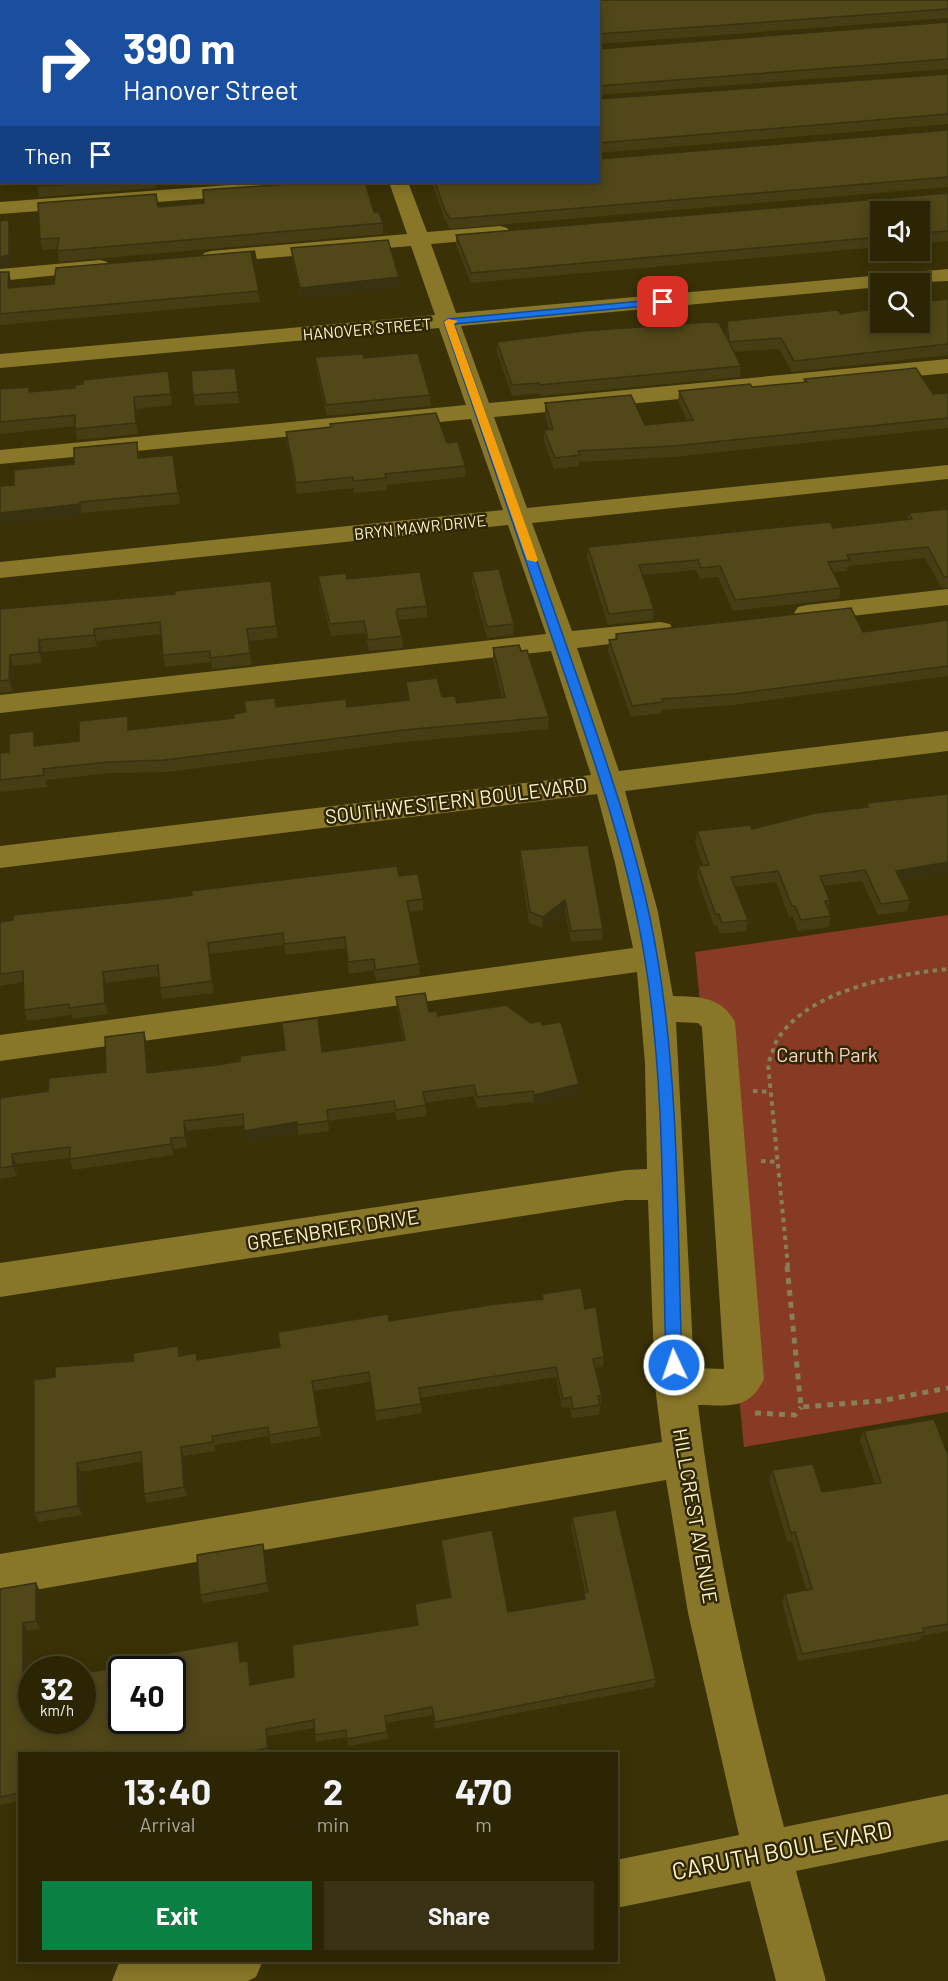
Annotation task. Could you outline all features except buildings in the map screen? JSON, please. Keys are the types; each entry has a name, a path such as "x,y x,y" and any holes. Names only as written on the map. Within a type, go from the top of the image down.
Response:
{"street":[{"path":"0,208 327,183"},
{"name":"HILLCREST AVENUE","path":"399,183 561,642 608,782 631,867 651,958 658,1008 665,1100 666,1184 675,1386 683,1458 727,1691 801,1981"},
{"path":"186,259 525,230"},
{"path":"0,275 116,265"},
{"name":"HANOVER STREET","path":"0,361 948,275"},
{"path":"0,457 948,366"},
{"name":"BRYN MAWR DRIVE","path":"0,570 948,472"},
{"path":"784,616 948,597"},
{"path":"0,704 690,627"},
{"name":"SOUTHWESTERN BOULEVARD","path":"0,857 948,741"},
{"path":"0,1048 651,958"},
{"path":"658,1008 706,1010 718,1022 744,1379 736,1387 675,1386"},
{"name":"GREENBRIER DRIVE","path":"0,1280 626,1185 666,1184"},
{"path":"0,1575 683,1458"},
{"name":"CARUTH BOULEVARD","path":"618,1884 948,1817"},
{"path":"137,1981 229,1962"}],"path":[{"path":"801,1407 770,1083 770,1049 776,1038 792,1023 845,991 898,975 948,969"},
{"path":"749,1413 795,1414 801,1407 880,1401 948,1388"}],"green space":[{"name":"Caruth Park","path":"948,915 948,1412 744,1447 695,952"}],"slow traffic":[{"path":"454,321 448,322 533,560"}],"route":[{"path":"663,302 448,322 608,782 631,867 651,958 658,1008 665,1100 666,1203 674,1365"}]}
